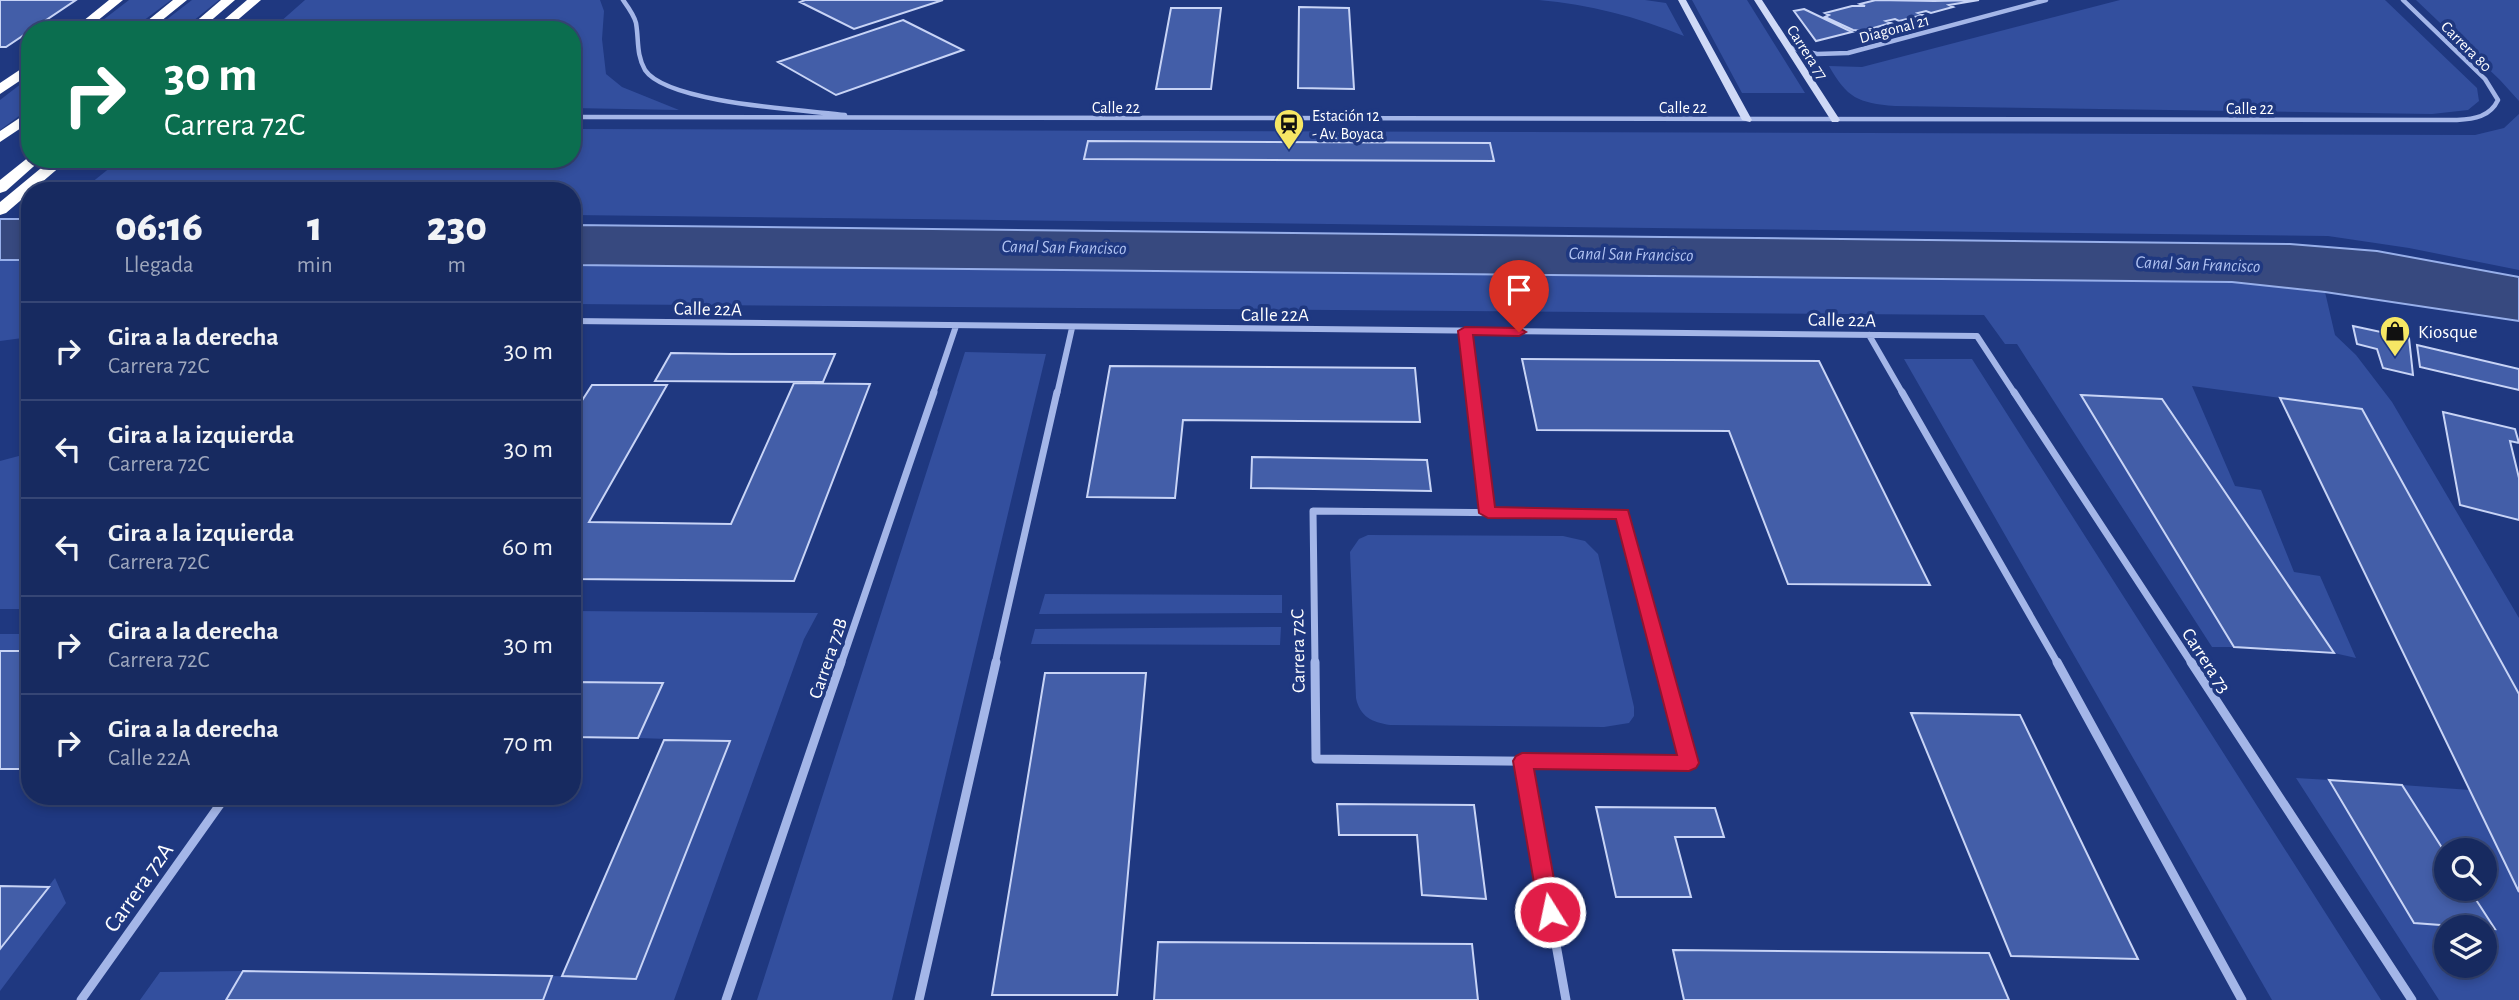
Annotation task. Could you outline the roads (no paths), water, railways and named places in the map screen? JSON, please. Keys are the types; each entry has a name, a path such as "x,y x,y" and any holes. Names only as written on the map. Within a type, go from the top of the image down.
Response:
{"highway":[{"path":"90,21 117,0"},
{"path":"154,21 181,0"},
{"path":"203,21 229,0"},
{"path":"226,21 255,0"},
{"path":"0,90 21,74"},
{"path":"0,138 21,122"},
{"path":"0,188 24,168"},
{"path":"34,182 51,168"},
{"path":"0,210 21,193"}],"street":[{"name":"Calle 22","path":"623,0 635,21 636,45 642,65 654,82 673,91 877,120"},
{"path":"1682,0 1747,120"},
{"name":"Carrera 77","path":"1758,0 1835,120"},
{"name":"Diagonal 21","path":"1787,47 1817,54 1849,53 2046,0"},
{"name":"Carrera 80","path":"2403,0 2485,79 2498,100 2496,107 2488,114"},
{"name":"Calle 22","path":"581,117 877,120 2443,121 2474,119 2488,114"},
{"name":"Calle 22A","path":"581,321 1977,337"},
{"name":"Carrera 72B","path":"726,1000 956,326"},
{"path":"919,1000 1072,328"},
{"path":"1465,331 1488,513"},
{"path":"1869,335 2039,630 2242,1000"},
{"name":"Carrera 73","path":"1977,337 2412,1000"},
{"name":"Carrera 72C","path":"1312,511 1622,514 1689,763 1522,761 1316,759 1312,511"},
{"path":"1522,761 1566,1000"},
{"name":"Carrera 72A","path":"82,1000 220,805"}],"water":[{"path":"0,219 21,219 21,260 0,260"},
{"name":"Canal San Francisco","path":"581,225 2290,244 2377,251 2519,277 2519,321 2325,292 2232,282 581,265"}],"place":[{"name":"Estación 12 - Av. Boyaca","path":"1289,151"},
{"name":"Kiosque","path":"2395,358"}]}
